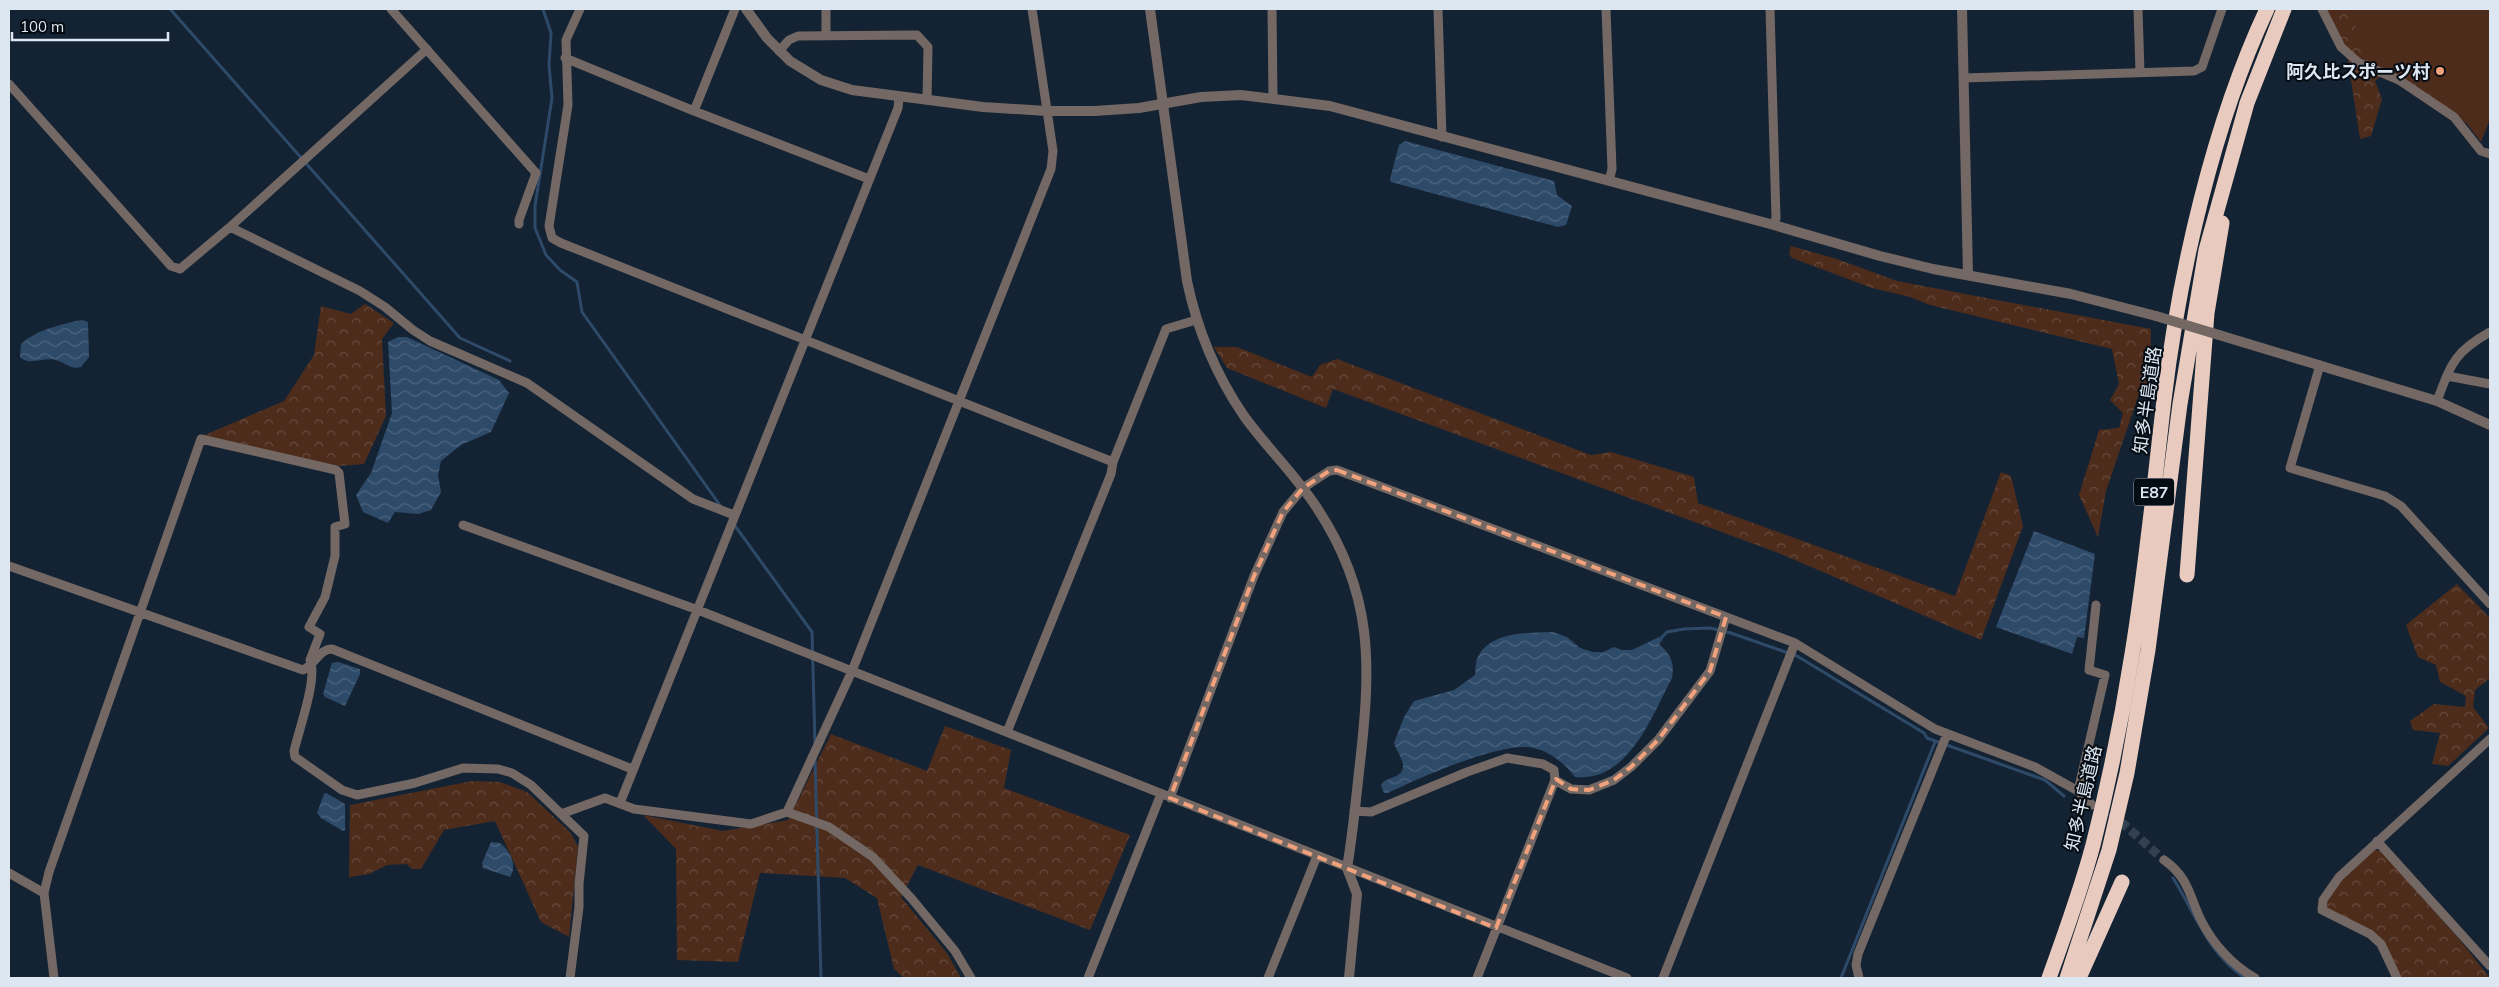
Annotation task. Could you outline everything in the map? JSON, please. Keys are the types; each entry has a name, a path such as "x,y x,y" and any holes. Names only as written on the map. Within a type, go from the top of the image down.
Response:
{"highway":[{"name":"知多半島道路","path":"2050,978 2092,847 2110,770 2134,644 2152,513 2164,398 2179,307 2199,211 2232,99 2246,58 2267,9"},
{"name":"知多半島道路","path":"2067,978 2109,850 2127,773 2149,641 2194,312 2206,250 2236,140 2261,64 2284,9"},
{"path":"2187,575 2207,313 2223,218 2236,162 2236,140"},
{"path":"2079,978 2122,882"}],"street":[{"path":"391,9 539,173 519,224"},
{"path":"580,9 566,40 565,58 568,105 550,226 552,238 1113,462"},
{"path":"694,111 735,9"},
{"path":"746,9 767,38 806,72 821,80 852,90 899,98 982,107 1046,111 1095,111 1222,96 1273,98 1330,106 1880,256 1933,269 2071,294 2156,316 2437,401 2490,425"},
{"path":"826,9 826,35"},
{"path":"787,812 852,671 1051,169 1053,151 1032,9"},
{"path":"1150,9 1187,281 1196,320 1208,351 1244,417 1317,508 1343,554 1352,576 1364,625 1367,696 1347,868 1357,894 1349,978"},
{"path":"1272,9 1273,98"},
{"path":"1438,9 1442,137"},
{"path":"1606,9 1612,169 1609,181"},
{"path":"1770,9 1776,218 1774,226"},
{"path":"1962,9 1968,274"},
{"path":"2138,9 2140,72"},
{"path":"1964,78 2194,71 2202,67 2222,9"},
{"path":"2322,9 2341,47 2359,63 2399,80 2454,117 2481,151 2490,154"},
{"path":"780,51 795,36 911,34 922,38 928,47 927,100"},
{"path":"9,84 171,266 183,268 427,50"},
{"path":"565,58 694,111 869,179"},
{"path":"620,803 898,108 899,98"},
{"path":"230,227 360,291 385,307 412,330 430,341 527,383 693,499 734,515"},
{"path":"1007,732 1111,474 1113,462 1166,329 1196,320"},
{"path":"2437,401 2454,360 2464,348 2490,332"},
{"path":"2320,365 2290,468 2385,496 2401,506 2490,604"},
{"path":"2447,376 2490,384"},
{"path":"54,978 44,893 49,872 201,439 336,470 339,473 345,524 335,527 335,556 327,589 309,627 320,634 310,660 312,681 294,754 297,759 342,790 356,795 415,783 463,768 498,769 512,773 531,784 582,833 585,843 570,978"},
{"path":"1088,978 1166,796 1254,576 1283,512 1302,488 1329,470 1337,470 1795,643 1935,729 2036,767 2078,791 2092,806"},
{"path":"463,525 698,610 1496,928 1627,978"},
{"path":"9,566 303,670 312,666 322,652 332,649 632,769"},
{"path":"2078,791 2105,675 2089,670 2096,604"},
{"path":"1555,780 1571,789 1590,790 1614,780 1631,767 1658,740 1710,671 1726,617"},
{"path":"1663,978 1795,643"},
{"path":"1859,978 1856,965 1858,954 1948,734"},
{"path":"2397,978 2381,944 2370,934 2325,912 2321,906 2339,876 2490,739"},
{"path":"1354,811 1371,812 1467,772 1508,758 1543,764 1554,770 1555,780 1477,978"},
{"path":"561,814 605,798 634,809 751,824 787,812 829,827 873,857 955,950 971,978"},
{"path":"2377,841 2490,966"},
{"path":"1268,978 1317,856"},
{"path":"2164,860 2178,870 2192,894 2200,919 2214,942 2227,957 2255,978"},
{"path":"9,873 44,893"}],"highlighted area":[{"path":"1337,470 1726,617 1710,671 1658,740 1631,767 1614,780 1589,790 1571,789 1556,779 1496,928 1170,798 1254,576 1283,512 1303,488 1329,471"}],"green space":[{"name":"阿久比スポーツ村","path":"2326,9 2428,9 2482,134 2415,88 2384,74 2375,81 2382,99 2371,136 2360,139 2347,54"},
{"name":"阿久比スポーツ村","path":"2341,9 2490,9 2490,119 2481,142 2461,116 2413,82 2368,60 2353,19"},
{"path":"1791,246 1837,259 1897,281 2151,329 2150,383 2141,388 2106,491 2098,537 2079,495 2099,430 2119,428 2123,413 2110,400 2119,384 2112,349 1930,305 1910,297 1872,288 1792,258 1789,254"},
{"path":"365,304 394,323 382,339 386,416 364,464 339,466 200,437 284,401 314,355 321,306 351,314"},
{"path":"1214,347 1237,347 1312,377 1320,365 1337,359 1591,455 1611,452 1694,477 1698,503 1955,596 2001,472 2011,476 2023,526 1981,640 1776,552 1333,389 1326,408 1227,368"},
{"path":"2457,584 2490,618 2490,678 2475,690 2473,707 2489,728 2448,766 2432,764 2440,733 2413,730 2410,721 2434,704 2465,707 2466,696 2440,682 2436,665 2418,657 2406,625"},
{"path":"945,726 1011,750 1004,788 1130,835 1090,930 918,865 901,897 947,953 961,978 904,978 894,969 877,898 845,878 760,873 738,962 677,960 676,849 643,815 723,831 788,820 831,734 927,771"},
{"path":"472,781 500,782 527,792 571,833 578,847 569,937 541,922 495,821 444,830 421,869 412,869 407,864 387,865 369,874 349,877 350,805"},
{"path":"2372,849 2381,851 2459,939 2490,978 2402,978 2383,942 2326,909 2325,902 2342,878"}],"water":[{"path":"1405,141 1554,181 1557,195 1572,206 1566,225 1558,227 1391,182 1390,179 1399,145"},
{"path":"82,320 88,322 89,357 81,367 72,367 49,359 28,361 20,357 21,344 27,339 42,331"},
{"path":"398,337 407,337 499,380 509,393 491,432 461,445 441,461 438,475 441,492 431,510 418,514 395,512 388,523 363,512 356,495 371,473 392,413 388,342"},
{"path":"2034,531 2095,554 2084,638 2077,637 2072,654 1996,627"},
{"path":"1553,632 1567,637 1580,648 1593,652 1603,652 1614,647 1622,650 1632,650 1659,637 1663,639 1659,644 1671,659 1673,667 1672,678 1646,728 1624,758 1610,769 1594,776 1575,777 1562,763 1546,752 1534,748 1520,747 1460,762 1388,793 1384,793 1381,785 1383,782 1398,775 1403,770 1402,760 1394,743 1404,717 1414,701 1454,690 1475,675 1478,656 1487,646 1495,641 1524,633"},
{"path":"338,662 360,669 360,674 345,706 325,697 323,694 332,663"},
{"path":"326,793 345,804 345,830 343,831 321,818 317,813"},
{"path":"491,842 500,843 510,854 513,868 510,877 483,868 482,863"}],"waterway":[{"path":"170,9 460,338 510,361"},
{"path":"543,9 551,33 549,65 552,98 535,206 535,228 546,255 560,270 577,282 582,312 722,508"},
{"path":"733,523 812,632 815,744"},
{"path":"1658,641 1667,632 1710,628 1731,633 1797,656 1924,733 1927,738 2045,780 2064,796"},
{"path":"1841,978 1935,742"},
{"path":"815,758 821,978"},
{"path":"2173,878 2211,945 2232,968 2245,978"}],"tunnel":[{"path":"2098,808 2109,811 2164,860"}],"place":[{"name":"阿久比スポーツ村","path":"2440,71"}]}
